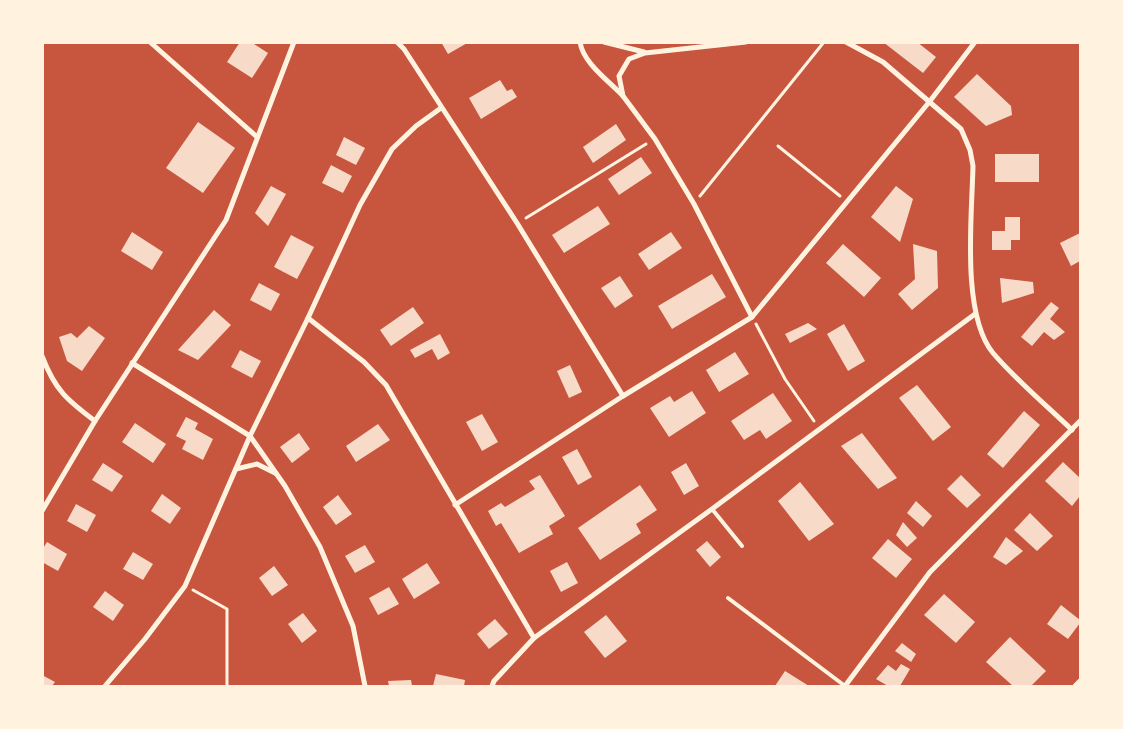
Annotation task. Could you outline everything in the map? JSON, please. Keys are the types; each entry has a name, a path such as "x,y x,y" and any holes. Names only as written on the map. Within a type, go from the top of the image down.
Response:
{"street":[{"path":"150,42 257,138"},
{"path":"42,511 95,421 226,220 294,42"},
{"path":"397,42 404,49 517,223 623,396"},
{"path":"580,42 581,49 588,60 623,96 655,139 694,204 752,317"},
{"path":"604,42 645,53"},
{"path":"623,96 619,76 629,59 645,53 746,42"},
{"path":"846,42 883,62 961,129 970,150 973,166 972,276 975,314 981,334 992,352 1072,430"},
{"path":"456,505 623,396 752,317 930,101 975,42"},
{"path":"105,686 145,639 185,586 250,436 308,318 360,205 392,149 416,126 441,108"},
{"path":"492,686 494,680 534,638 975,314"},
{"path":"308,318 364,362 386,385 534,638"},
{"path":"42,356 52,380 63,394 95,421"},
{"path":"132,363 250,436 277,474 320,547 353,626 365,686"},
{"path":"845,686 930,572 1080,421"},
{"path":"236,469 256,464 277,474"},
{"path":"1075,686 1080,681"}],"lane":[{"path":"712,509 742,546"},
{"path":"728,598 845,686"}],"path":[{"path":"694,204 824,42"},
{"path":"517,223 655,139"},
{"path":"778,146 847,202"},
{"path":"752,317 785,379 819,428"},
{"path":"185,586 227,609 227,686"}],"building":[{"path":"240,42 251,42 268,53 252,78 227,62"},
{"path":"441,42 469,42 448,54"},
{"path":"883,42 917,42 936,57 923,73"},
{"path":"977,74 1011,106 1012,115 986,126 954,97"},
{"path":"500,80 507,91 512,89 517,97 481,119 469,98"},
{"path":"198,122 235,148 203,193 166,168"},
{"path":"616,124 626,140 593,163 583,147"},
{"path":"344,137 365,148 356,165 336,155"},
{"path":"995,154 1039,154 1039,182 995,182"},
{"path":"641,157 652,173 619,195 608,179"},
{"path":"331,165 352,176 343,193 322,183"},
{"path":"271,186 286,194 268,226 255,213"},
{"path":"896,186 913,199 900,242 871,217"},
{"path":"598,206 610,224 564,253 552,235"},
{"path":"1005,217 1020,217 1020,240 1011,240 1011,250 992,250 992,231 1005,231"},
{"path":"132,232 163,252 152,270 121,251"},
{"path":"671,232 682,248 649,270 638,254"},
{"path":"1080,233 1080,261 1071,266 1060,243"},
{"path":"291,235 314,247 297,279 274,267"},
{"path":"843,244 881,278 864,297 826,263"},
{"path":"913,244 937,251 938,288 912,310 898,294 915,279"},
{"path":"712,274 726,297 672,329 658,306"},
{"path":"620,276 633,296 615,308 601,288"},
{"path":"1000,278 1033,282 1034,293 1002,303"},
{"path":"259,283 280,294 271,311 250,300"},
{"path":"1051,302 1059,308 1050,319 1065,332 1054,340 1044,332 1032,346 1021,337"},
{"path":"413,307 424,323 391,346 380,330"},
{"path":"214,310 231,325 198,360 178,350"},
{"path":"808,323 817,329 790,343 785,334"},
{"path":"844,324 865,361 848,371 827,334"},
{"path":"89,326 105,338 82,371 67,361 59,337 71,333 77,338"},
{"path":"440,334 450,353 438,360 432,349 415,358 410,350"},
{"path":"240,350 261,361 252,378 231,367"},
{"path":"735,352 749,374 719,392 706,370"},
{"path":"570,365 582,392 569,398 557,371"},
{"path":"917,385 951,427 933,441 899,398"},
{"path":"692,391 706,413 669,437 650,408 670,396 674,402"},
{"path":"773,393 792,421 766,439 760,430 744,440 731,421"},
{"path":"1024,411 1040,425 1003,468 987,454"},
{"path":"482,414 498,442 482,451 466,422"},
{"path":"186,417 198,423 195,429 213,439 203,460 182,449 186,441 176,436"},
{"path":"135,423 166,444 153,463 122,442"},
{"path":"378,424 390,440 356,462 346,446"},
{"path":"299,433 310,449 292,463 280,447"},
{"path":"862,433 897,478 878,489 841,446"},
{"path":"577,449 592,477 578,485 562,457"},
{"path":"1063,462 1080,478 1080,496 1072,506 1045,481"},
{"path":"103,463 123,476 112,492 92,480"},
{"path":"686,463 699,486 684,495 671,472"},
{"path":"540,475 565,516 549,526 553,534 519,553 501,523 496,526 488,511 501,503 505,507 535,489 529,481"},
{"path":"961,475 981,495 967,508 947,489"},
{"path":"800,482 834,524 809,541 778,501"},
{"path":"640,485 657,510 636,524 641,533 600,560 578,528"},
{"path":"162,494 181,508 170,524 151,511"},
{"path":"338,495 352,514 336,525 323,507"},
{"path":"916,501 932,516 923,527 907,513"},
{"path":"76,504 96,515 87,532 67,521"},
{"path":"1030,513 1053,536 1037,551 1014,530"},
{"path":"903,522 917,538 907,547 896,535"},
{"path":"1006,537 1023,551 1006,565 993,557"},
{"path":"888,539 912,559 896,578 872,558"},
{"path":"707,541 721,557 710,567 696,550"},
{"path":"47,542 67,554 58,571 42,562 42,550"},
{"path":"365,545 375,562 355,573 345,556"},
{"path":"133,552 153,564 143,580 123,569"},
{"path":"567,562 578,583 561,592 550,571"},
{"path":"427,563 440,583 414,599 402,579"},
{"path":"274,566 288,585 272,596 259,578"},
{"path":"389,587 399,604 378,615 369,598"},
{"path":"105,591 124,605 113,621 93,607"},
{"path":"944,594 975,622 956,643 924,615"},
{"path":"1061,605 1080,620 1080,623 1068,639 1047,624"},
{"path":"303,613 317,631 302,643 288,624"},
{"path":"606,615 627,641 605,658 584,632"},
{"path":"495,619 508,634 489,649 477,634"},
{"path":"1010,637 1046,671 1031,686 1013,686 986,662"},
{"path":"902,643 916,654 911,662 895,651"},
{"path":"901,664 910,669 900,686 888,686 876,679 888,665 896,671"},
{"path":"785,671 809,686 775,686"},
{"path":"436,674 465,680 464,686 433,686"},
{"path":"42,675 55,682 52,686 42,686"},
{"path":"411,680 412,686 389,686 388,681"}]}
